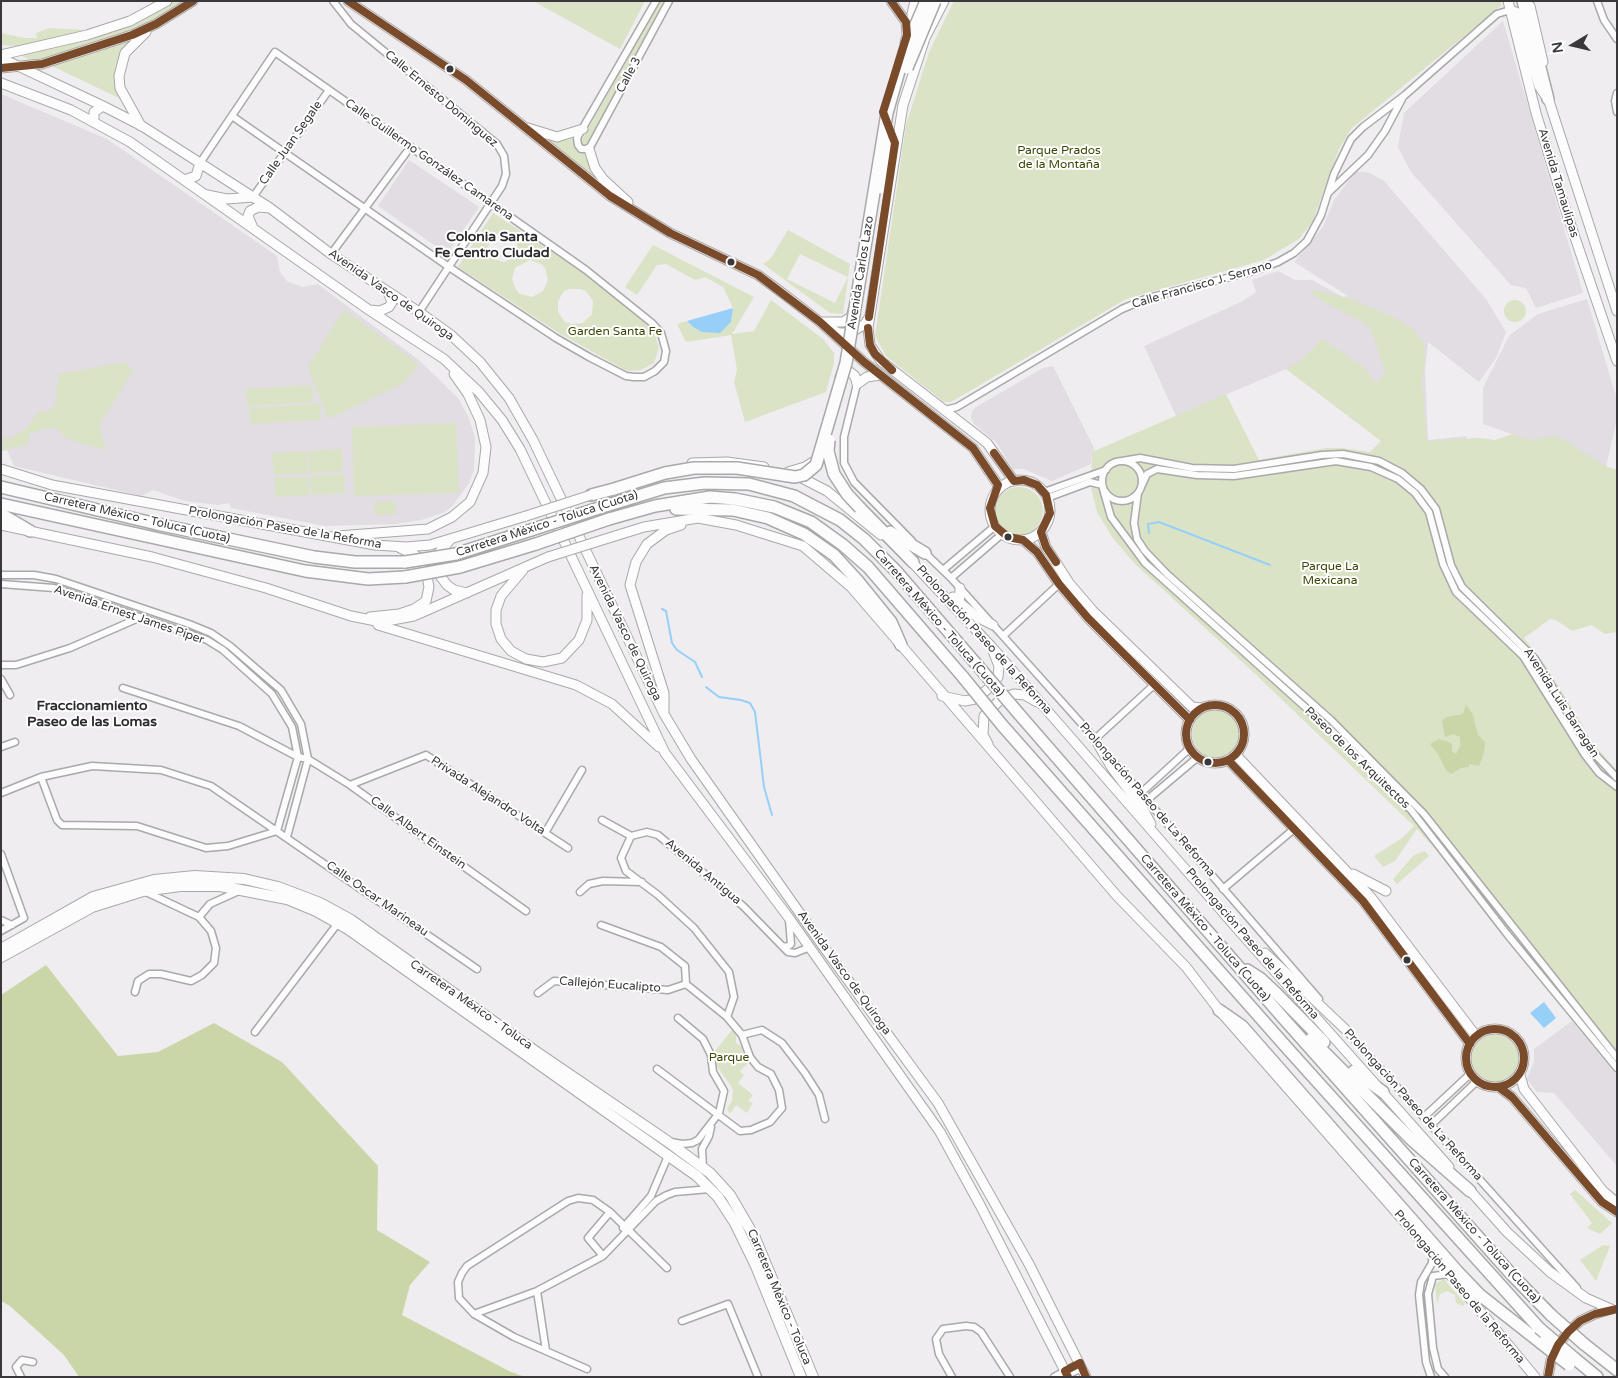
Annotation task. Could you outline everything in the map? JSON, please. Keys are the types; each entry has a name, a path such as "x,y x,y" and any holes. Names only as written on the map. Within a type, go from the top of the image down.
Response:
{"highway":[{"name":"Avenida Carlos Lazo","path":"590,495 665,473 694,468 736,468 795,477 804,475 816,465 848,354 887,113 905,50 926,1"},
{"name":"Avenida Carlos Lazo","path":"872,519 846,494 834,474 828,452 829,440 852,364 862,319 894,116 910,60 935,1"},
{"path":"1523,1 1548,99"},
{"name":"Carretera México - Toluca (Cuota)","path":"1,487 157,524 314,557 355,562 404,562 456,554 664,488 705,483 749,484 794,496 833,515 864,539 897,572 1284,1019 1512,1276 1551,1315 1617,1370"},
{"name":"Carretera México - Toluca (Cuota)","path":"1,504 305,571 368,579 405,577 460,567 655,506 710,497 735,499 774,508 811,522 838,541 868,568 1002,724 1288,1049 1539,1328 1572,1361 1598,1377"},
{"path":"655,506 667,510 690,508 733,510 768,518 804,534 834,555 858,580 891,622 901,645"},
{"path":"1,514 25,530"},
{"path":"1,519 25,530"},
{"path":"872,519 925,553"},
{"path":"872,519 913,562"},
{"path":"1236,964 1261,978 1336,1054 1362,1078 1382,1092"},
{"path":"1219,1010 1242,1026 1480,1295 1541,1343 1572,1361 1593,1377"},
{"path":"1284,1019 1306,1034 1412,1140 1470,1191"}],"main road":[{"path":"1,56 87,35 121,24 167,1"},
{"path":"142,126 120,88 120,65 124,53 156,24 192,1"},
{"path":"348,1 466,80 610,196 648,221 758,276 820,322 839,333 845,334 865,324 869,316"},
{"name":"Avenida Carlos Lazo","path":"820,322 843,322 851,317 853,311 883,112 907,35 906,22 891,1"},
{"path":"915,1 912,10 913,23 925,38"},
{"name":"Avenida Carlos Lazo","path":"944,1 925,38 911,76 896,142 868,328 870,345 881,361 945,410"},
{"name":"Avenida Tamaulipas","path":"1529,1 1541,50 1548,99 1617,311"},
{"path":"1509,5 1518,13 1539,86 1548,99"},
{"name":"Avenida Tamaulipas","path":"1509,5 1536,113 1566,211 1615,350 1617,361"},
{"path":"1,68 20,68 86,50 132,35 156,24"},
{"name":"Avenida Vasco de Quiroga","path":"1,56 20,68 142,126 200,163 270,208 331,254 419,312 451,335 480,362 509,398 533,440 664,714 691,758 823,946 938,1103 1029,1264 1086,1377"},
{"name":"Avenida Vasco de Quiroga","path":"1,83 71,110 130,142 369,310 444,359 479,392 502,420 520,449 665,753 789,918 940,1132 980,1205 1066,1375"},
{"path":"94,122 94,112 103,106"},
{"path":"883,112 896,142"},
{"path":"521,126 557,137 582,129"},
{"path":"589,149 595,168 603,180 648,221"},
{"path":"184,180 196,176 200,163"},
{"path":"204,194 227,199 253,197"},
{"path":"254,229 248,216 250,211 258,207 270,208"},
{"path":"369,310 380,311 388,307 392,302 387,291"},
{"path":"820,322 840,342 880,375 973,448 998,485 990,508 998,530 1008,538 1023,540 1040,532 1047,523 1050,513 1046,495 1037,485 1024,480 1014,481 997,490"},
{"name":"Avenida Carlos Lazo","path":"788,472 810,464 818,456 840,377 843,350 840,342"},
{"path":"324,537 428,529 452,517 470,502 483,473 486,446 480,420 468,394 444,359"},
{"path":"840,377 843,373 850,372 855,376 857,384 867,377 880,375"},
{"path":"941,422 940,415 945,410 987,443 1014,481"},
{"name":"Prolongación Paseo de la Reforma","path":"1,469 52,485 324,537 398,546 422,546 450,540 590,495 598,490 631,478 689,464 745,463 788,472 827,491 913,562 939,589 959,606 991,646 1240,932 1470,1191 1524,1249 1550,1272 1586,1298 1614,1309"},
{"path":"664,714 664,692 630,586 636,562 648,544 666,530 698,518"},
{"name":"Prolongación Paseo de la Reforma","path":"1,525 152,556 266,588 356,617 381,622 414,616 530,564 644,526 698,518 736,525 803,546 851,587 942,696 1117,896 1186,967 1219,1010 1432,1253 1535,1377"},
{"path":"1040,532 1046,547 1069,583 1094,611 1192,707 1202,708 1220,705 1229,708 1242,720 1244,738 1236,755 1228,760 1212,763 1198,757 1190,748 1186,739 1190,720 1202,708"},
{"path":"450,540 438,554 438,573 447,585 454,590 468,593"},
{"path":"1023,540 1037,552 1059,584 1088,618 1190,720"},
{"path":"356,617 399,614 414,609 426,601 429,587 425,565 415,555 398,546"},
{"path":"530,564 515,578 501,596 496,610 496,624 501,639 511,651 526,659 543,662 562,658 579,640 587,620 586,590"},
{"path":"960,588 959,606 993,625"},
{"path":"356,617 576,685 612,704 665,753"},
{"path":"942,696 965,701 975,699 988,690 998,677 999,666 991,646"},
{"path":"994,756 983,735 982,726 984,716 1001,699 1014,694 1025,695 1044,706"},
{"path":"1095,739 1112,768 1143,808 1156,835"},
{"path":"1236,755 1370,896 1476,1036"},
{"path":"1228,760 1363,902 1470,1044"},
{"path":"1345,870 1386,891"},
{"name":"Carretera México - Toluca","path":"1,949 77,905 131,885 154,880 195,876 229,877 263,883 320,903 351,920 532,1049 668,1141 703,1168 730,1195 746,1222 770,1272 813,1377"},
{"name":"Carretera México - Toluca","path":"1,957 92,907 143,891 190,886 220,886 287,899 338,923 668,1156 710,1189 737,1226 756,1266 801,1377"},
{"path":"1240,932 1284,969 1346,1030"},
{"path":"1500,1088 1514,1081 1520,1075 1525,1057 1523,1048 1512,1033 1494,1028 1476,1036 1470,1044 1466,1059 1470,1074 1477,1081 1487,1086 1500,1088 1512,1097 1602,1202 1617,1212"},
{"path":"1520,1075 1524,1090 1603,1191 1617,1202"},
{"path":"1548,1377 1551,1360 1558,1345 1568,1332 1580,1321 1595,1314 1614,1309"}],"street":[{"name":"Calle Ernesto Domínguez","path":"333,1 351,24 497,144 504,156 506,174 502,186 419,312"},
{"name":"Calle 3","path":"582,129 656,1"},
{"name":"Calle 3","path":"589,149 668,1"},
{"path":"1597,1 1604,20 1617,39"},
{"name":"Calle Francisco J. Serrano","path":"945,410 957,407 1122,309 1148,298 1254,271 1278,262 1294,253 1307,241 1321,215 1341,158 1351,139 1509,5"},
{"name":"Calle Guillermo González Camarena","path":"200,163 275,52 586,270 652,323 665,342 664,362 655,371 644,377 626,376 556,338 448,267 232,116"},
{"name":"Calle Juan Segale","path":"253,197 329,90"},
{"name":"Calle Francisco J. Serrano","path":"1328,194 1368,155 1385,131 1405,95"},
{"path":"1617,95 1614,101 1617,112"},
{"path":"582,129 578,138 578,145 582,149 589,149"},
{"path":"331,254 406,153"},
{"name":"Prolongación Paseo de La Reforma","path":"857,384 844,437 844,463 854,482 960,588 1095,739 1346,1030 1586,1298"},
{"name":"Avenida Luis Barragán","path":"1122,461 1140,458 1192,468 1245,472 1322,455 1344,454 1369,458 1395,468 1421,489 1436,510 1449,557 1459,582 1535,659 1590,750 1616,778"},
{"path":"1046,495 1090,482 1103,487 1110,498 1122,501 1134,498 1142,481 1138,470 1133,465 1122,461 1110,465 1106,470 1103,487"},
{"name":"Avenida Luis Barragán","path":"1139,490 1147,474 1157,469 1197,475 1245,472 1336,461 1363,464 1388,474 1407,486 1425,504 1432,518 1443,564 1452,586 1464,601 1523,656 1585,755 1614,785"},
{"path":"1046,495 1106,470"},
{"name":"Paseo de los Arquitectos","path":"1103,487 1111,517 1135,552 1156,575 1345,743 1426,822 1507,934 1613,1056"},
{"name":"Paseo de los Arquitectos","path":"1139,490 1134,523 1140,544 1167,574 1331,720 1426,822 1613,1056 1617,1068"},
{"path":"943,570 998,530"},
{"path":"951,578 998,530"},
{"name":"Avenida Ernest James Piper","path":"1,575 34,575 56,579 144,608 211,633 230,646 281,690 301,724 308,759 287,838"},
{"path":"1452,586 1459,582"},
{"name":"Avenida Ernest James Piper","path":"1,584 54,588 207,640 224,650 276,701 292,727 298,757 277,831"},
{"path":"1002,636 1059,584"},
{"path":"1,665 16,665 70,648 141,617"},
{"path":"1231,643 1237,637"},
{"path":"1,678 10,695"},
{"path":"1095,739 1155,684"},
{"path":"123,688 239,726 298,757 308,759"},
{"path":"1,747 16,742"},
{"path":"1140,793 1190,748"},
{"name":"Privada Alejandro Volta","path":"350,785 426,755 568,848"},
{"path":"1147,800 1198,757"},
{"name":"Calle Albert Einstein","path":"308,759 350,785 526,911"},
{"name":"Calle Oscar Marineau","path":"1,793 41,777 92,766 161,770 211,786 477,969"},
{"path":"545,833 582,770"},
{"path":"41,777 57,820 62,825 137,826 206,848 228,846 277,831"},
{"path":"1614,785 1616,778"},
{"path":"602,820 631,836 620,858 626,871 643,882 694,928 729,972 734,997 727,1017"},
{"path":"1223,889 1294,829"},
{"name":"Avenida Antigua","path":"631,836 647,832 658,835 743,906 780,945"},
{"path":"1,854 24,918 1,931"},
{"path":"580,892 590,884 603,881 643,882"},
{"path":"199,917 210,904 242,890"},
{"path":"135,992 138,981 149,974 161,974 191,981 214,963 216,948 211,931 199,917 143,891"},
{"path":"780,945 787,947 791,944 789,918"},
{"path":"1,920 12,925"},
{"path":"255,1032 338,923"},
{"path":"601,926 661,947 684,966 686,984 727,1017 742,1036 750,1057 758,1067 771,1074 779,1090 782,1108 770,1122 751,1130 740,1131 719,1113 679,1087 657,1069"},
{"path":"1507,934 1513,930"},
{"path":"780,945 788,952 795,954 810,947"},
{"name":"Callejón Eucalipto","path":"538,993 554,981 668,990 686,984"},
{"path":"668,1141 682,1144 692,1143 710,1127 719,1113 724,1091 714,1072 711,1055 703,1039 678,1018"},
{"path":"742,1036 762,1030 782,1044 806,1073 819,1095 825,1119"},
{"path":"1424,1117 1470,1074"},
{"path":"1431,1125 1477,1081"},
{"path":"703,1168 702,1149 709,1136 710,1127"},
{"path":"474,1314 537,1292 603,1256 617,1241 651,1196 668,1156"},
{"path":"626,1228 656,1201 667,1195 675,1192 710,1189"},
{"path":"587,1368 489,1324 464,1306 457,1291 458,1282 467,1266 568,1201 578,1198 593,1200 610,1212 667,1268"},
{"path":"603,1256 588,1238 610,1212"},
{"path":"1431,1377 1426,1362 1419,1295 1421,1282 1432,1263 1432,1253"},
{"path":"1445,1377 1438,1369 1433,1348 1428,1294 1433,1276 1449,1274"},
{"path":"537,1292 546,1351"},
{"path":"682,1321 728,1304 758,1377"},
{"path":"952,1377 939,1354 936,1339 938,1333 943,1330 966,1326 974,1327 982,1332 1010,1377"},
{"path":"21,1377 16,1370 22,1360 33,1362"},
{"path":"1054,1377 1066,1375 1081,1365"}],"shaded area":[{"path":"1503,21 1583,293 1536,308 1526,288 1511,285 1411,172 1398,147 1404,113"},
{"path":"1,94 107,139 277,256 280,272 288,282 303,287 318,284 420,361 458,398 468,416 475,437 474,470 469,483 454,504 445,512 421,520 396,524 325,526 231,508 229,503 218,505 185,501 153,490 142,496 14,466 7,450 1,451"},
{"path":"409,160 479,207 447,254 378,206"},
{"path":"1356,171 1370,173 1384,181 1486,299 1506,332 1496,358 1479,382 1428,342 1425,370 1428,440 1467,436 1460,451 1416,467 1286,369 1176,416 1144,346 1243,301 1256,292 1252,280 1278,271 1295,280 1312,280 1343,297 1348,296 1294,262 1323,227 1334,200"},
{"path":"1587,299 1617,400 1617,419 1606,467 1483,424 1483,388 1509,336 1538,314"},
{"path":"1053,366 1095,450 1092,452 1091,464 1052,481 1024,469 1013,469 996,442 974,424 971,418 972,411 976,407 1043,368"},
{"path":"1572,1021 1617,1075 1617,1166 1554,1093 1537,1092 1527,1079 1534,1062 1534,1049"}],"green space":[{"path":"170,1 185,1 134,31 40,59 30,60 18,54 130,24"},
{"path":"533,1 645,1 620,49"},
{"path":"660,1 666,1 588,145 583,148 579,141 583,138"},
{"name":"Parque Prados de la Montaña","path":"954,1 1500,1 1502,5 1351,129 1339,149 1313,221 1299,239 1264,260 1126,299 951,402 944,402 886,356 875,336 906,125 929,52"},
{"path":"50,28 86,30 18,46 1,45 1,33 24,38 37,38 36,33"},
{"path":"134,39 121,51 115,68 115,84 121,99 52,66"},
{"path":"573,139 577,152 587,154 595,177 547,142"},
{"name":"Garden Santa Fe","path":"493,213 589,276 649,324 654,332 659,348 654,363 641,370 627,371 559,333 458,267","holes":["503,232 516,240 518,249 513,258 504,262 494,259 488,246 495,235","530,260 541,264 545,268 548,280 543,291 532,297 520,294 516,290 512,279 515,268","569,289 586,291 593,301 592,314 583,323 571,324 565,322 558,312 558,301 564,291"]},
{"path":"788,230 850,264 843,314 830,313 763,264 771,258","holes":["800,254 848,277 835,303 787,279"]},
{"path":"653,245 754,297 732,334 754,331 771,300 823,339 834,353 834,363 826,392 745,422 734,382 737,370 731,335 686,342 677,324 687,321 693,327 731,322 733,308 723,287 705,277 695,280 666,264 657,265 637,295 625,287"},
{"name":"Parque La Mexicana","path":"1314,290 1351,299 1398,319 1414,330 1424,343 1425,357 1422,379 1427,441 1478,438 1495,440 1513,434 1530,440 1553,436 1563,439 1605,466 1617,470 1617,632 1605,634 1591,625 1572,631 1556,620 1550,619 1524,638 1546,666 1595,746 1617,770 1617,1075 1417,829 1395,861 1383,867 1374,856 1402,838 1414,826 1251,670 1134,563 1112,537 1097,512 1091,488 1092,452 1226,394 1259,460 1326,448 1370,452 1381,441 1286,369 1299,362 1322,339 1365,368 1374,382 1380,381 1385,370 1371,330 1366,324 1317,298 1310,292"},
{"path":"1511,300 1519,300 1526,307 1526,315 1519,322 1511,322 1504,315 1504,307"},
{"path":"344,310 419,364 404,383 328,419 308,367"},
{"path":"125,362 133,370 99,426 106,450 69,440 54,427 30,433 27,445 1,451 1,438 11,438 28,427 38,412 49,411 55,405 59,374"},
{"path":"312,385 313,402 247,406 246,389"},
{"path":"320,404 321,420 250,424 249,408"},
{"path":"456,423 459,493 354,496 352,427"},
{"path":"342,449 343,471 310,473 308,451"},
{"path":"307,451 308,473 274,475 272,453"},
{"path":"344,474 345,493 311,495 310,476"},
{"path":"308,477 309,495 276,497 274,478"},
{"path":"1014,487 1024,487 1036,494 1043,506 1043,516 1036,528 1024,535 1014,535 1006,531 999,524 995,516 995,506 999,498 1006,491"},
{"path":"395,501 396,514 375,515 374,502"},
{"path":"1466,704 1473,715 1478,735 1485,742 1484,753 1479,766 1469,764 1469,767 1461,768 1451,774 1446,770 1438,754 1430,744 1439,739 1449,742 1452,744 1452,751 1456,754 1460,746 1460,737 1453,734 1445,737 1442,721 1446,717 1463,714"},
{"path":"1216,710 1225,712 1233,717 1238,725 1240,734 1238,743 1233,751 1225,756 1216,758 1207,756 1199,751 1194,743 1192,734 1194,725 1199,717 1207,712"},
{"path":"1425,851 1429,856 1397,884 1393,879 1414,855"},
{"path":"46,965 118,1056 158,1052 214,1023 282,1062 378,1166 377,1230 430,1262 410,1285 402,1315 509,1371 525,1377 79,1377 64,1355 10,1306 1,1301 1,995"},
{"name":"Parque","path":"732,1030 736,1034 736,1043 742,1047 743,1057 748,1063 740,1071 744,1075 738,1083 753,1095 748,1101 753,1103 747,1113 736,1105 730,1114 727,1109 732,1101 733,1089 717,1066 715,1051"},
{"path":"1495,1035 1504,1037 1512,1042 1517,1050 1519,1059 1517,1068 1512,1076 1504,1081 1495,1083 1486,1081 1478,1076 1473,1068 1471,1059 1473,1050 1478,1042 1486,1037"},
{"path":"1575,1190 1612,1223 1600,1234 1587,1228 1592,1223 1570,1194"},
{"path":"1603,1245 1610,1246 1596,1281 1580,1260"},
{"path":"1444,1279 1465,1303 1463,1306 1456,1303 1455,1295 1447,1291 1440,1294 1437,1304 1435,1284"}],"water":[{"path":"733,308 731,322 720,333 702,332 687,321"},
{"path":"1544,1002 1556,1018 1544,1028 1530,1013"}],"waterway":[{"path":"1149,533 1148,524 1159,522 1270,565"},
{"path":"662,609 666,611 672,643 677,650 695,662 702,677"},
{"path":"706,687 719,697 750,703 755,712 764,787 772,815"}],"transit line":[{"path":"1,68 42,64 132,35 156,24 193,1"},
{"path":"348,1 466,80 610,196 670,233 758,275 820,322 864,362 973,448 998,485 990,508 995,526 1008,537 1023,540 1037,552 1059,584 1088,618 1190,720"},
{"path":"869,317 895,143 883,112 907,35 906,22 891,1"},
{"path":"868,328 870,345 875,354 892,370"},
{"path":"994,453 1014,481 1024,480 1037,485 1046,495 1050,513 1041,532 1046,547 1056,562"},
{"path":"1209,705 1221,705 1236,713 1244,728 1244,734 1244,740 1236,755 1221,763 1209,763 1194,755 1186,740 1186,728 1194,713 1209,705"},
{"path":"1228,760 1363,901 1470,1044"},
{"path":"1489,1029 1501,1029 1516,1037 1524,1052 1524,1058 1524,1064 1516,1079 1501,1087 1489,1087 1474,1079 1466,1064 1466,1052 1474,1037 1489,1029"},
{"path":"1500,1088 1512,1097 1602,1202 1617,1212"},
{"path":"1548,1377 1551,1360 1558,1345 1568,1332 1580,1321 1595,1314 1617,1309"},
{"path":"1068,1377 1065,1371 1080,1363 1086,1377"}],"district":[{"name":"Colonia Santa Fe Centro Ciudad","path":"492,246"},
{"name":"Fraccionamiento Paseo de las Lomas","path":"92,714"}]}
